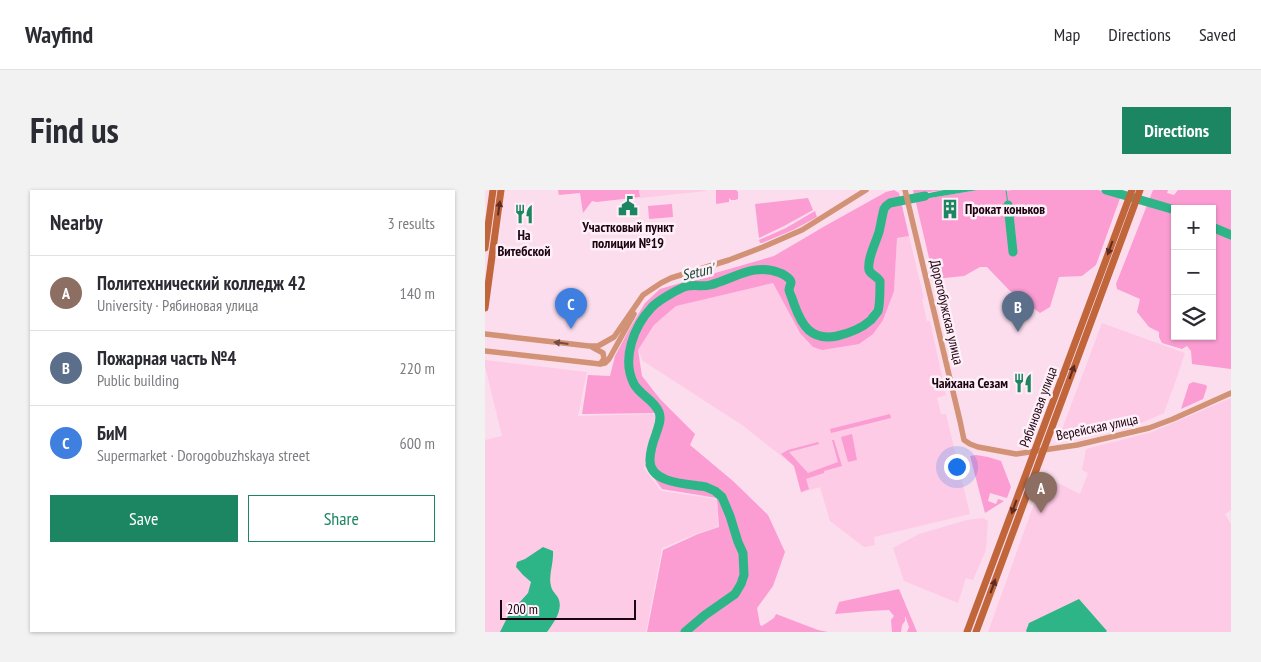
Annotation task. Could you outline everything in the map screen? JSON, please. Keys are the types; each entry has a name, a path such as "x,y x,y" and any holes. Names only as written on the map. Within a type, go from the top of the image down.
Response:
{"main road":[{"path":"485,248 493,190"},
{"path":"485,308 501,190"},
{"name":"Рябиновая улица","path":"1131,190 1131,204"},
{"name":"Рябиновая улица","path":"976,632 1039,451 1131,204 1140,190"},
{"name":"Рябиновая улица","path":"967,632 1039,451"}],"street":[{"path":"485,334 598,346 614,337 643,295 671,278 729,260 802,230 866,190"},
{"name":"Дорогобужская улица","path":"906,192 964,440"},
{"path":"485,351 605,363 639,305 654,289"},
{"path":"589,346 603,353 604,359 601,364"},
{"name":"Верейская улица","path":"964,440 978,447 1016,454 1077,446 1149,428 1231,393"}],"shaded area":[{"path":"558,190 639,190 640,197 592,201 583,213 580,193 559,195"},
{"path":"639,190 706,190 706,191 640,198"},
{"path":"716,190 736,190 738,192 738,199 731,200 729,198 729,202 716,204"},
{"path":"894,190 899,193 909,236 897,238 894,291 883,320 873,334 859,344 822,350 813,347 800,333 773,283 676,306 654,325 638,350 642,376 660,399 695,434 690,445 733,481 768,515 785,552 773,586 757,608 760,625 762,626 774,618 776,614 828,632 647,632 663,550 698,534 719,527 717,498 662,489 645,466 657,425 656,413 582,414 588,375 610,376 615,356 630,328 645,303 660,289 774,256 886,192"},
{"path":"913,190 944,190 929,192 916,202 978,190 1098,190 1113,194 1114,190 1123,190 1096,265 1082,276 1059,277 1050,307 1040,313 1009,290 987,267 980,267 964,276 934,279"},
{"path":"944,190 978,190 916,202 914,196"},
{"path":"1153,190 1168,190 1167,193 1174,195 1178,190 1231,190 1231,369 1192,364 1191,351 1187,346 1182,349 1162,343 1159,332 1149,327 1137,312 1140,299 1117,289 1116,284"},
{"path":"808,198 813,210 759,238 755,204"},
{"path":"672,204 673,217 649,219 648,206"},
{"path":"815,211 817,217 793,230 760,243 759,240 786,228"},
{"path":"909,236 924,299 922,299 927,321 930,321 946,395 937,398 941,414 946,414 970,514 874,537 875,545 864,547 830,521 820,487 801,493 794,466 742,425 643,361 638,350 654,325 676,306 773,283 800,333 894,291 897,238"},
{"path":"1102,323 1185,353 1175,383 1164,413 1139,424 1062,441 1059,437"},
{"path":"485,360 587,372 578,416 655,414 644,468 661,491 717,499 718,527 662,548 646,632 485,632 485,440 502,436"},
{"path":"1193,382 1206,385 1203,399 1181,409 1189,384"},
{"path":"1231,398 1231,510 1225,514 1231,524 1231,632 988,632 1044,476 1080,494 1088,473 1082,470 1086,449 1152,432"},
{"path":"890,414 891,418 831,433 830,429"},
{"path":"852,434 857,460 848,462 841,437"},
{"path":"832,440 834,440 842,466 806,479 809,489 801,492 794,466 781,454 788,450 818,442 819,444 789,452 808,473 838,462"},
{"path":"976,455 1001,461 1011,487 1007,498 990,493 988,501 996,504 998,499 1004,501 985,513 970,456"},
{"path":"983,518 988,521 986,550 973,580 966,578 958,603 904,581 893,548 919,534 967,520"},
{"path":"543,547 553,551 550,582 560,605 555,619 547,632 500,632 509,614 528,593 531,582 516,567 517,562"},
{"path":"899,589 917,632 907,632 909,627 905,616 901,632 892,632 891,620 894,616 889,610 835,614 839,602"},
{"path":"1079,599 1106,632 1026,631 1029,623"}],"waterway":[{"path":"1006,190 1008,205"},
{"name":"Setun'","path":"1106,190 1171,209"},
{"name":"Setun'","path":"685,632 735,594 744,575 743,553 722,497 706,487 663,478 651,468 651,454 660,415 654,404 634,384 630,374 629,354 635,333 655,304 684,287 710,285 753,270 762,269 780,273 789,279 791,282 789,290 800,319 814,334 828,337 842,335 855,330 871,320 879,308 880,281 870,272 869,266 870,256 879,232 884,209 890,203 925,196"},
{"path":"1008,205 1013,252"},
{"name":"Setun'","path":"1216,229 1231,235"}],"place":[{"name":"Участковый пункт полиции №19","path":"628,206"},
{"name":"Прокат коньков","path":"950,209"},
{"name":"На Витебской","path":"524,214"},
{"name":"БиМ","path":"571,329"},
{"name":"Пожарная часть №4","path":"1018,332"},
{"name":"Чайхана Сезам","path":"1023,383"},
{"name":"Политехнический колледж 42","path":"1041,513"}]}
